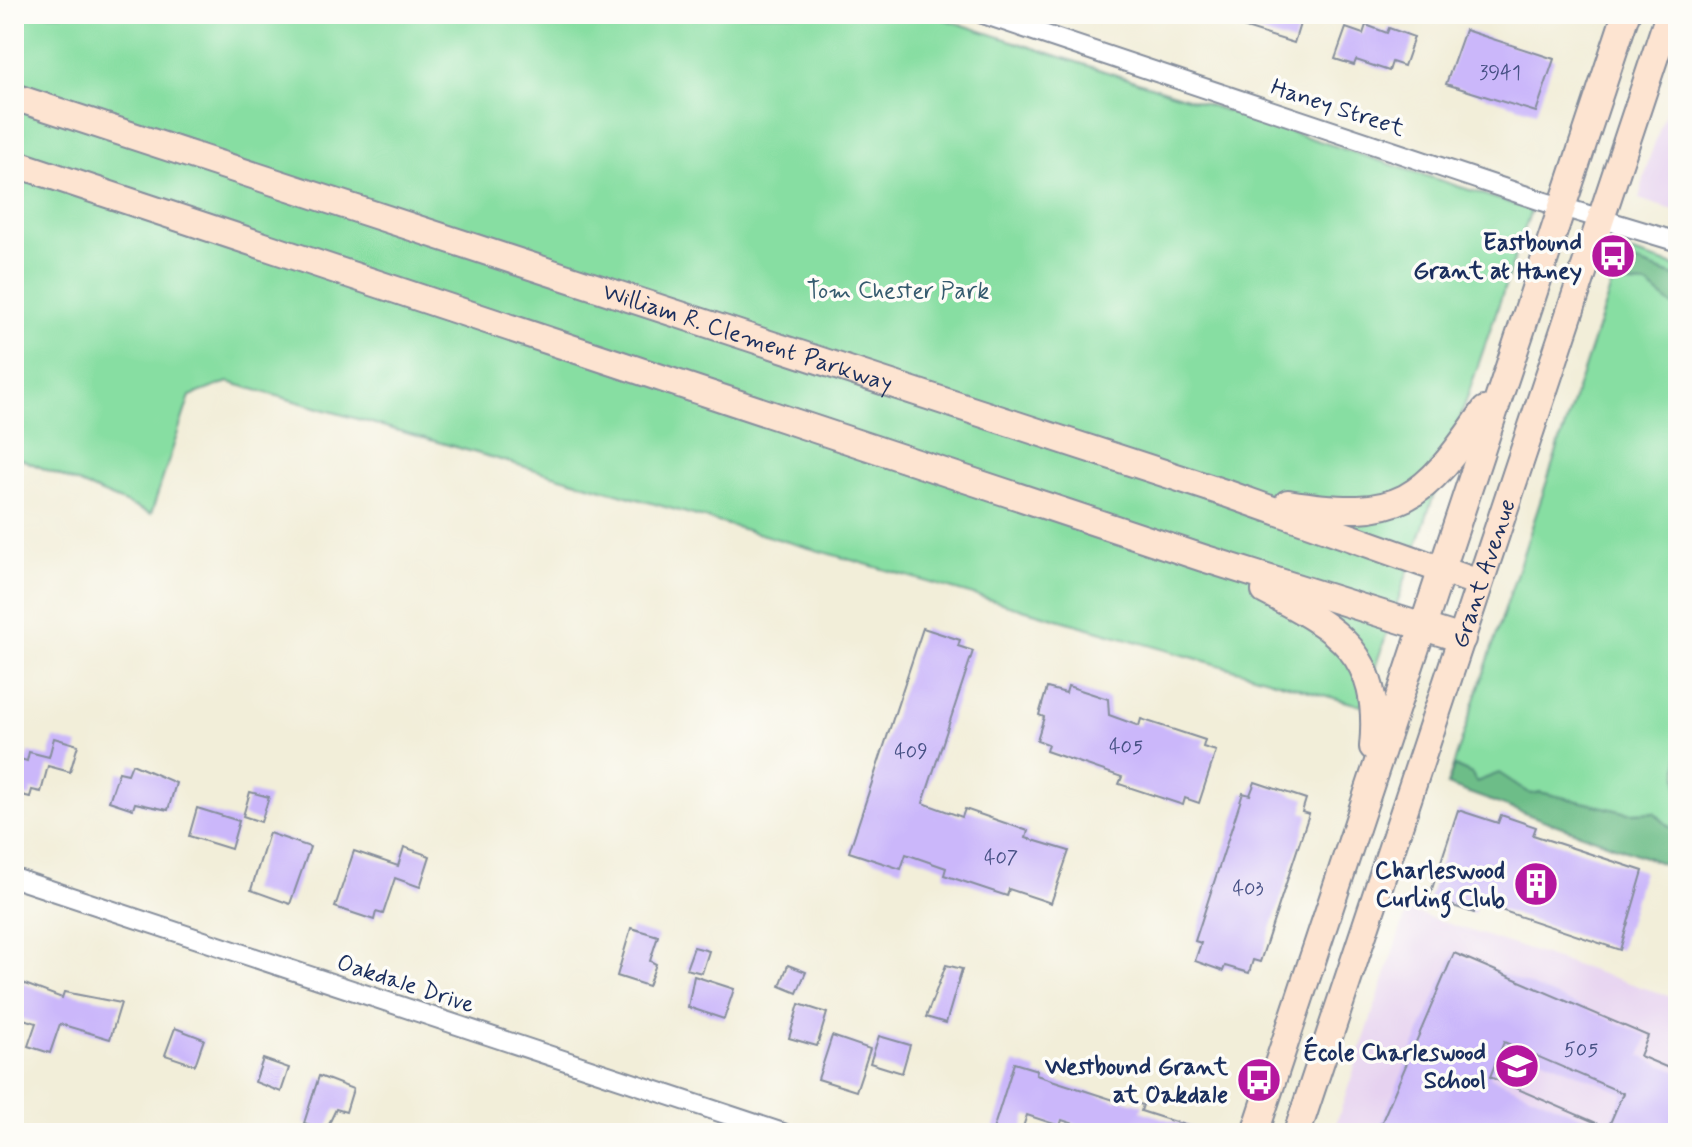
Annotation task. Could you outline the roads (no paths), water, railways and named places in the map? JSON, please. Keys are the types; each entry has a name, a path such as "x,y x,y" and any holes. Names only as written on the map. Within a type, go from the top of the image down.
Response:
{"main road":[{"name":"Grant Avenue","path":"1255,1133 1626,14"},
{"name":"Grant Avenue","path":"1297,1133 1669,14"},
{"name":"William R. Clement Parkway","path":"14,97 1228,494 1479,583"},
{"path":"14,163 1203,558 1462,639"},
{"path":"1228,494 1331,510 1364,510 1391,505 1431,482 1502,384"},
{"path":"1203,558 1321,620 1352,651 1374,697 1375,723 1369,786"}],"street":[{"name":"Haney Street","path":"983,14 1678,242"},
{"name":"Oakdale Drive","path":"14,878 783,1133"}],"place":[{"name":"Eastbound Grant at Haney","path":"1613,256"},
{"name":"Charleswood Curling Club","path":"1536,884"},
{"name":"École Charleswood School","path":"1517,1066"},
{"name":"Westbound Grant at Oakdale","path":"1259,1080"}],"park label":[{"name":"Tom Chester Park","path":"898,290"}]}
